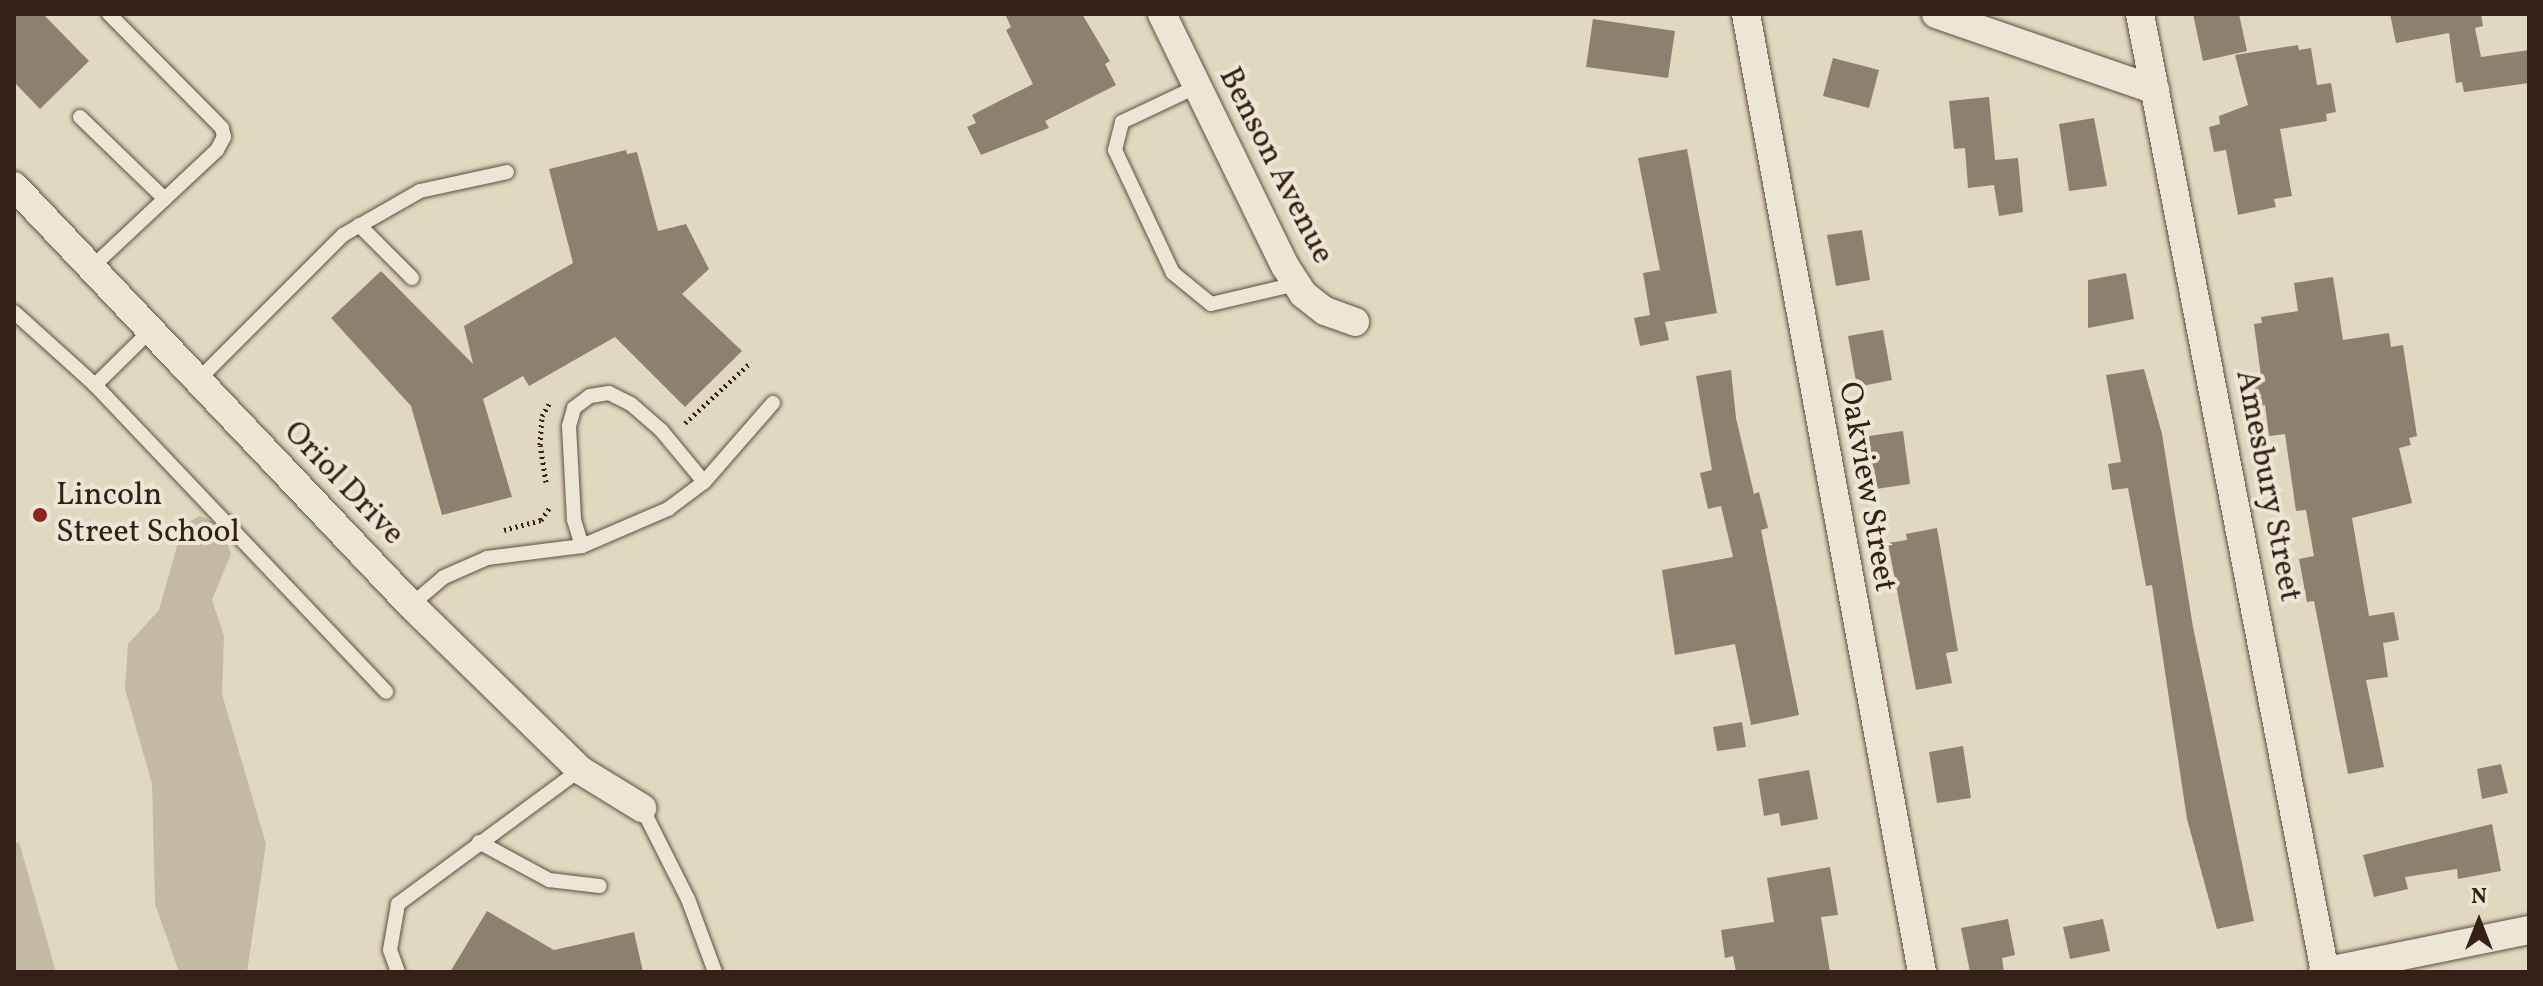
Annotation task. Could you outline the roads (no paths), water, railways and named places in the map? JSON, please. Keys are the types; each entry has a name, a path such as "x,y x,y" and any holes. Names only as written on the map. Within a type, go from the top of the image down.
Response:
{"street":[{"name":"Benson Avenue","path":"1162,14 1296,284 1325,311 1355,322"},
{"name":"Oakview Street","path":"1746,14 1922,972"},
{"path":"1936,14 2155,90"},
{"name":"Amesbury Street","path":"2140,14 2324,972"},
{"name":"Oriol Drive","path":"14,186 411,605 580,770 642,808"},
{"path":"2324,972 2529,930"}],"lane":[{"path":"92,267 217,150 222,128 109,14"},
{"path":"1196,87 1122,122 1115,150 1173,273 1211,304 1296,284"},
{"path":"80,117 165,199"},
{"path":"197,381 359,225 420,191 507,172"},
{"path":"359,225 412,278"},
{"path":"14,312 95,385 386,692"},
{"path":"95,385 151,330"},
{"path":"582,546 574,519 569,426 574,408 590,396 609,393 631,404 661,430 704,482"},
{"path":"411,605 444,577 487,558 582,546 668,509 704,482 773,403"},
{"path":"398,972 390,950 398,904 580,770"},
{"path":"642,808 688,899 715,972"},
{"path":"479,842 549,880 600,886"}],"place":[{"name":"Lincoln Street School","path":"40,515"}]}
